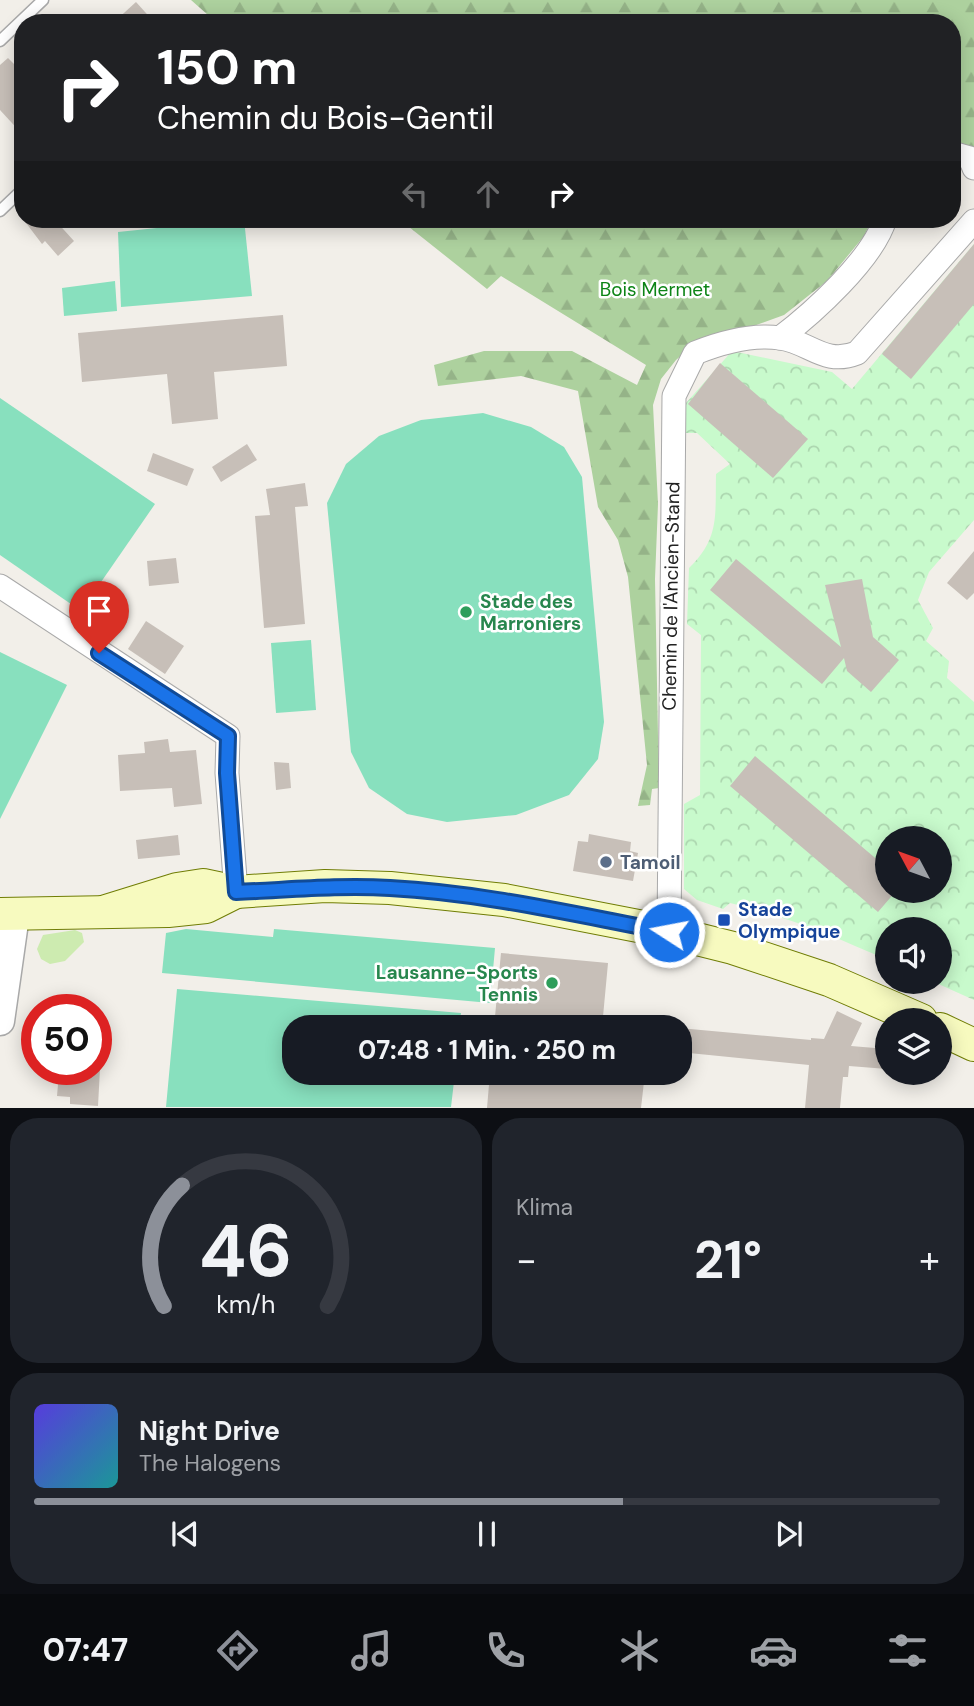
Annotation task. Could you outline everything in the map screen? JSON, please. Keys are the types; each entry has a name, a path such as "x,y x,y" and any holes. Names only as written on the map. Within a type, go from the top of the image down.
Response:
{"main road":[{"path":"7,914 106,911 196,886 236,892 325,886 446,893 520,903 669,932 806,971 893,1008"},
{"path":"952,1035 974,1045"}],"street":[{"path":"961,156 970,158 974,168"},
{"name":"Chemin de l'Ancien-Stand","path":"669,932 674,396 695,353 724,342 780,338 830,358 844,359 857,354 974,221"},
{"path":"780,338 814,311 862,258 880,228"},
{"path":"0,586 228,736 227,773 236,892"},
{"path":"0,1021 7,914"}],"lane":[{"path":"28,14 43,0"},
{"path":"0,41 14,28"},
{"path":"0,211 14,198"}],"green space":[{"path":"191,0 974,0 974,155 961,147 961,14 207,14"},
{"path":"157,228 245,228 252,296 121,307 118,232"},
{"name":"Bois Mermet","path":"410,228 868,228 827,281 784,315 745,329 701,338 676,360 661,379 653,405 658,504 655,579 659,788 652,789 650,805 638,806 647,765 628,577 618,540 598,507 578,391 521,376 438,386 434,365 484,351 572,351 637,385 646,365 501,276 487,289"},
{"path":"974,244 974,520 929,572 918,600 933,628 926,641 949,661 947,678 974,702 974,1000 952,990 952,917 875,917 875,955 771,914 730,903 723,909 697,900 684,889 684,804 700,795 701,635 687,624 689,568 711,536 715,514 716,474 730,464 697,433 684,433 686,403 732,351 832,372 852,389"},
{"path":"115,281 117,311 64,316 62,288"},
{"path":"0,398 155,504 81,611 0,555"},
{"name":"Stade des Marroniers","path":"483,413 531,427 564,447 582,477 604,722 598,759 569,795 516,815 447,822 407,814 369,788 351,752 327,503 346,464 379,436 421,420"},
{"path":"311,640 316,710 276,713 271,643"},
{"path":"0,652 67,685 0,819"},
{"path":"186,929 273,937 274,929 495,948 490,1003 162,973 166,933"},
{"path":"75,930 82,933 84,942 65,961 50,964 41,959 37,949 43,935"},
{"path":"177,989 461,1013 282,1015 282,1085 454,1085 451,1107 166,1107"}],"building":[{"path":"136,2 147,14 123,14"},
{"path":"8,58 14,64 14,125 0,110 0,65"},
{"path":"30,228 62,228 74,241 58,256 45,241 42,244"},
{"path":"974,244 974,304 911,379 882,354"},
{"path":"283,315 287,366 214,372 218,419 172,424 167,374 82,382 78,333"},
{"path":"720,363 808,439 773,478 688,404"},
{"path":"247,444 257,460 221,482 212,467"},
{"path":"153,453 194,469 187,486 147,471"},
{"path":"305,483 308,506 295,507 305,624 264,628 255,516 270,515 266,489"},
{"path":"974,551 974,593 967,600 947,583"},
{"path":"176,558 179,583 149,586 147,561"},
{"path":"736,559 841,647 825,585 862,579 873,637 899,660 871,692 847,671 844,658 822,684 710,590"},
{"path":"146,621 184,646 165,674 128,649"},
{"path":"168,739 170,752 196,750 202,804 174,807 172,788 120,791 118,755 145,753 144,742"},
{"path":"755,756 875,858 875,903 886,903 878,912 730,786"},
{"path":"274,762 289,763 291,788 276,790"},
{"name":"Tamoil","path":"589,834 631,842 630,851 638,853 633,881 573,871 578,841 588,842"},
{"path":"178,835 180,855 138,859 136,840"},
{"name":"Lausanne-Sports Tennis","path":"501,953 608,963 603,1015 495,1015"},
{"path":"837,1011 862,1023 851,1046 875,1048 875,1068 849,1066 848,1077 843,1077 840,1108 805,1108 809,1065 692,1053 692,1029 824,1039"},
{"path":"58,1085 99,1085 98,1106 70,1104 70,1097 57,1096"},
{"path":"489,1085 644,1085 641,1108 487,1108"}],"place":[{"name":"Stade des Marroniers","path":"466,612"},
{"name":"Tamoil","path":"606,862"},
{"name":"Stade Olympique","path":"724,920"},
{"name":"Lausanne-Sports Tennis","path":"552,983"}],"route":[{"path":"99,653 228,736 227,773 236,892 325,886 446,893 520,903 669,932"}]}
